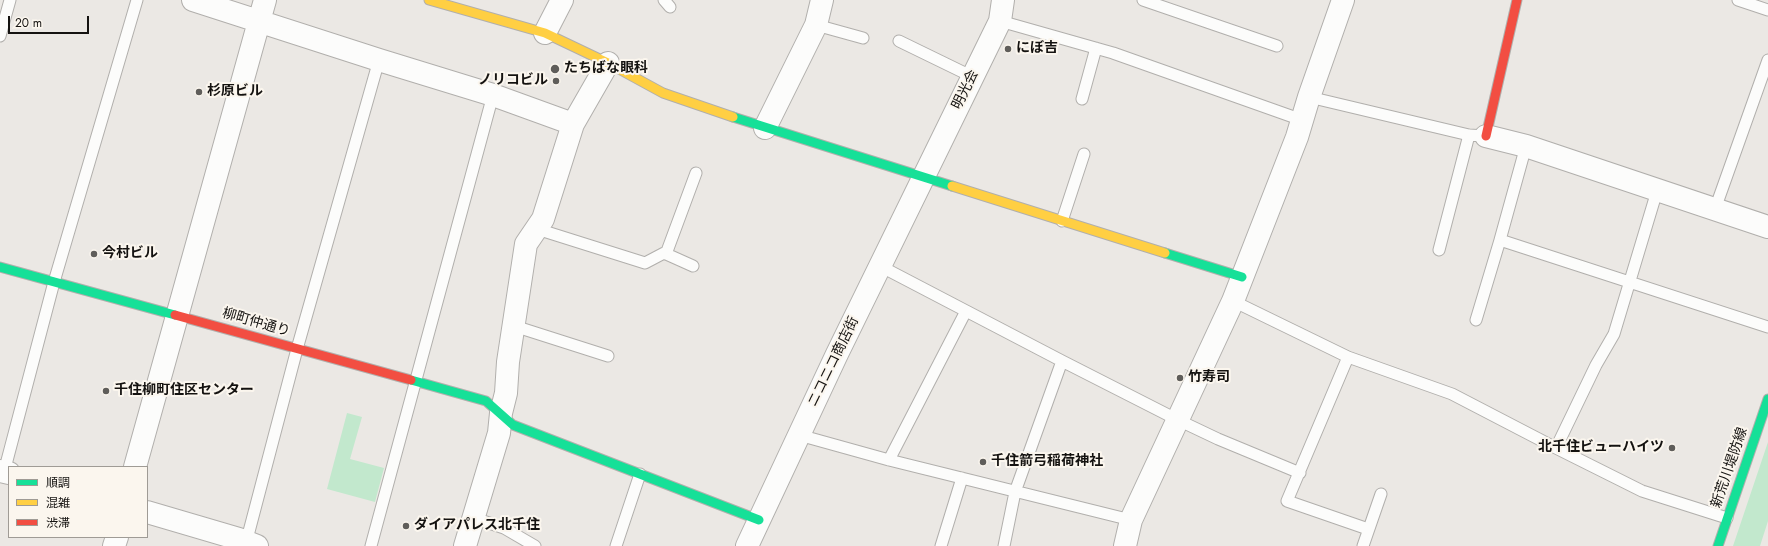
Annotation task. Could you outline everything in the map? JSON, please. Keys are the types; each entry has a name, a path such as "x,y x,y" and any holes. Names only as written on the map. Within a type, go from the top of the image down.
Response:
{"street":[{"path":"193,0 261,10 378,60 493,95 573,124"},
{"path":"429,0 545,33 608,63 663,93 764,128 923,179 1242,277"},
{"path":"545,33 562,0"},
{"path":"764,128 816,25 822,0"},
{"path":"1125,546 1131,520 1233,301 1297,138 1309,97 1343,0"},
{"path":"1517,0 1477,135 1526,146 1768,227"},
{"path":"135,466 261,10"},
{"name":"明光会","path":"923,179 973,77 1002,10"},
{"path":"465,546 499,433 501,413 506,394 508,362 526,244 543,220 573,124 608,63"},
{"name":"ニコニコ商店街","path":"747,546 923,179"},
{"name":"柳町仲通り","path":"0,268 177,315 486,401 513,425 759,520"},
{"name":"新荒川堤防線","path":"1718,546 1768,399"},
{"path":"148,512 239,539 250,545"}],"lane":[{"path":"0,36 10,0"},
{"path":"4,472 54,282 137,0"},
{"path":"1143,0 1277,46"},
{"path":"1738,0 1768,10"},
{"path":"1002,10 1096,48 1302,120"},
{"path":"816,25 863,38"},
{"path":"899,41 973,77"},
{"path":"1082,99 1096,48"},
{"path":"250,545 297,349 378,60"},
{"path":"1715,209 1768,60"},
{"path":"371,546 493,95"},
{"path":"1309,97 1477,135 1438,250"},
{"path":"1476,320 1526,146"},
{"path":"1062,221 1084,154"},
{"path":"666,254 696,173"},
{"path":"1556,448 1596,365 1614,334 1658,191"},
{"path":"537,229 645,263 664,253 693,266"},
{"path":"1500,240 1768,327"},
{"path":"880,266 1178,420 1218,439 1300,473"},
{"path":"1233,301 1348,358 1452,394 1642,491 1727,518"},
{"path":"889,460 966,311"},
{"path":"514,326 608,356"},
{"path":"1348,358 1287,501 1368,529"},
{"path":"1004,546 1015,492 1062,361"},
{"path":"799,435 889,460 1131,520"},
{"path":"616,546 640,474"},
{"path":"941,546 962,478"},
{"path":"1363,546 1381,494"},
{"path":"474,518 504,528 535,546"}],"green space":[{"path":"347,413 362,417 350,459 384,468 375,502 327,489"},
{"path":"1768,442 1768,521 1760,546 1733,546"}],"traffic: fast":[{"path":"733,117 952,186"},
{"path":"1165,253 1242,277"},
{"path":"0,267 175,315"},
{"path":"411,380 486,401 513,425 759,520"},
{"path":"1718,546 1768,399"}],"traffic: slow":[{"path":"429,0 545,33 608,63 663,93 733,117"},
{"path":"952,186 1165,253"}],"traffic: jam":[{"path":"1486,136 1517,0"},
{"path":"175,315 411,380"}],"place":[{"name":"にぼ吉","path":"1008,49"},
{"name":"たちばな眼科","path":"555,69"},
{"name":"ノリコビル","path":"556,81"},
{"name":"杉原ビル","path":"199,92"},
{"name":"今村ビル","path":"94,254"},
{"name":"竹寿司","path":"1180,378"},
{"name":"千住柳町住区センター","path":"106,391"},
{"name":"北千住ビューハイツ","path":"1672,448"},
{"name":"千住箭弓稲荷神社","path":"983,462"},
{"name":"ダイアパレス北千住","path":"406,526"}]}
